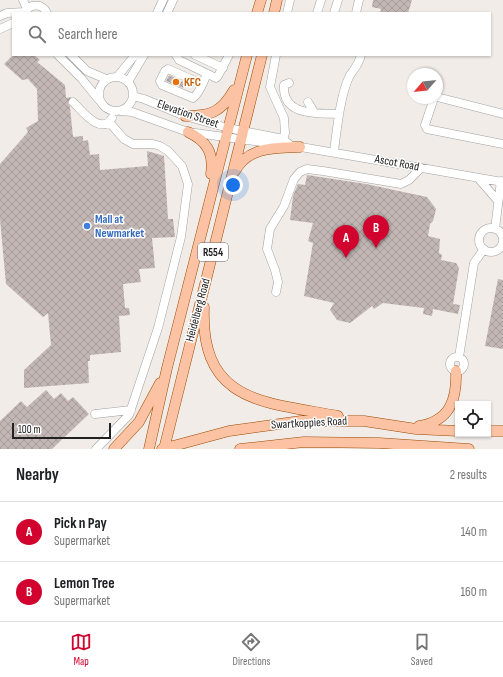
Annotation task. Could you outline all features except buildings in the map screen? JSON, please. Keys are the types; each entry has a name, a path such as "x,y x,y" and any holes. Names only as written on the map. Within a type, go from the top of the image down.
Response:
{"main road":[{"path":"257,12 261,0"},
{"path":"274,12 277,0"},
{"name":"Heidelberg Road","path":"149,449 167,368 247,56"},
{"name":"Heidelberg Road","path":"164,449 262,56"},
{"path":"185,116 209,114 219,109 228,101 240,79"},
{"path":"188,132 202,140 211,156 212,163 204,223"},
{"path":"230,181 240,162 252,154 266,148 295,146"},
{"path":"204,288 203,325 205,343 210,359 218,372 227,382 251,398 265,402 364,421"},
{"path":"114,449 138,422 167,368"},
{"path":"403,427 432,423 444,415 452,402 456,371"},
{"name":"Swartkoppies Road","path":"164,449 229,431 301,421 364,421 403,427 455,431"},
{"path":"491,431 502,430"},
{"name":"Swartkoppies Road","path":"240,449 311,442 379,443 469,449"}],"street":[{"path":"23,0 26,11 36,2 45,8 47,12"},
{"path":"157,12 163,0"},
{"path":"167,12 173,0"},
{"path":"287,12 290,0"},
{"path":"317,12 321,0"},
{"path":"334,12 338,0"},
{"path":"356,12 359,0"},
{"path":"0,16 12,12"},
{"path":"0,29 12,23"},
{"name":"Elevation Street","path":"59,56 81,78 105,108 132,112 188,132 227,132"},
{"path":"71,56 87,71 106,79 117,77 128,82 133,91 133,96 129,105 118,111 109,122 103,124 94,123 73,102"},
{"path":"117,77 133,56"},
{"path":"128,82 143,56"},
{"path":"177,56 179,60 216,78 229,56"},
{"path":"196,56 223,68"},
{"path":"276,56 270,87 284,118 285,133 282,142"},
{"path":"334,152 339,114 350,76 358,65 361,56"},
{"path":"202,84 168,69 165,71 160,81 162,85 188,98 193,98 196,96 202,84 207,74"},
{"path":"100,102 98,93 99,88 106,79"},
{"path":"289,83 284,85 284,92 291,106 297,110 339,114"},
{"name":"Elevation Street","path":"133,96 227,132 242,135"},
{"path":"443,100 503,114"},
{"path":"308,102 314,112"},
{"path":"434,104 425,125 426,129 503,144"},
{"path":"96,449 121,424 131,410 158,328 181,237 188,184 182,166 168,151 153,144 133,144 124,139 109,122"},
{"path":"242,135 282,142 295,146"},
{"name":"Ascot Road","path":"295,146 502,182"},
{"path":"276,292 278,282 267,249 270,229 284,206 290,187 300,172 307,169 323,170 401,184 409,180 421,168"},
{"path":"479,178 500,203"},
{"path":"495,229 502,182"},
{"path":"488,229 495,229 501,234 503,240 502,245 497,251 491,252 484,249 480,241 482,234 488,229"},
{"path":"456,371 460,370 464,366 464,361 459,357 474,263 484,249"},
{"path":"95,414 131,410"}],"place":[{"name":"KFC","path":"176,82"},
{"name":"Mall at Newmarket","path":"87,226"},
{"name":"Lemon Tree","path":"376,248"},
{"name":"Pick n Pay","path":"346,258"}]}
